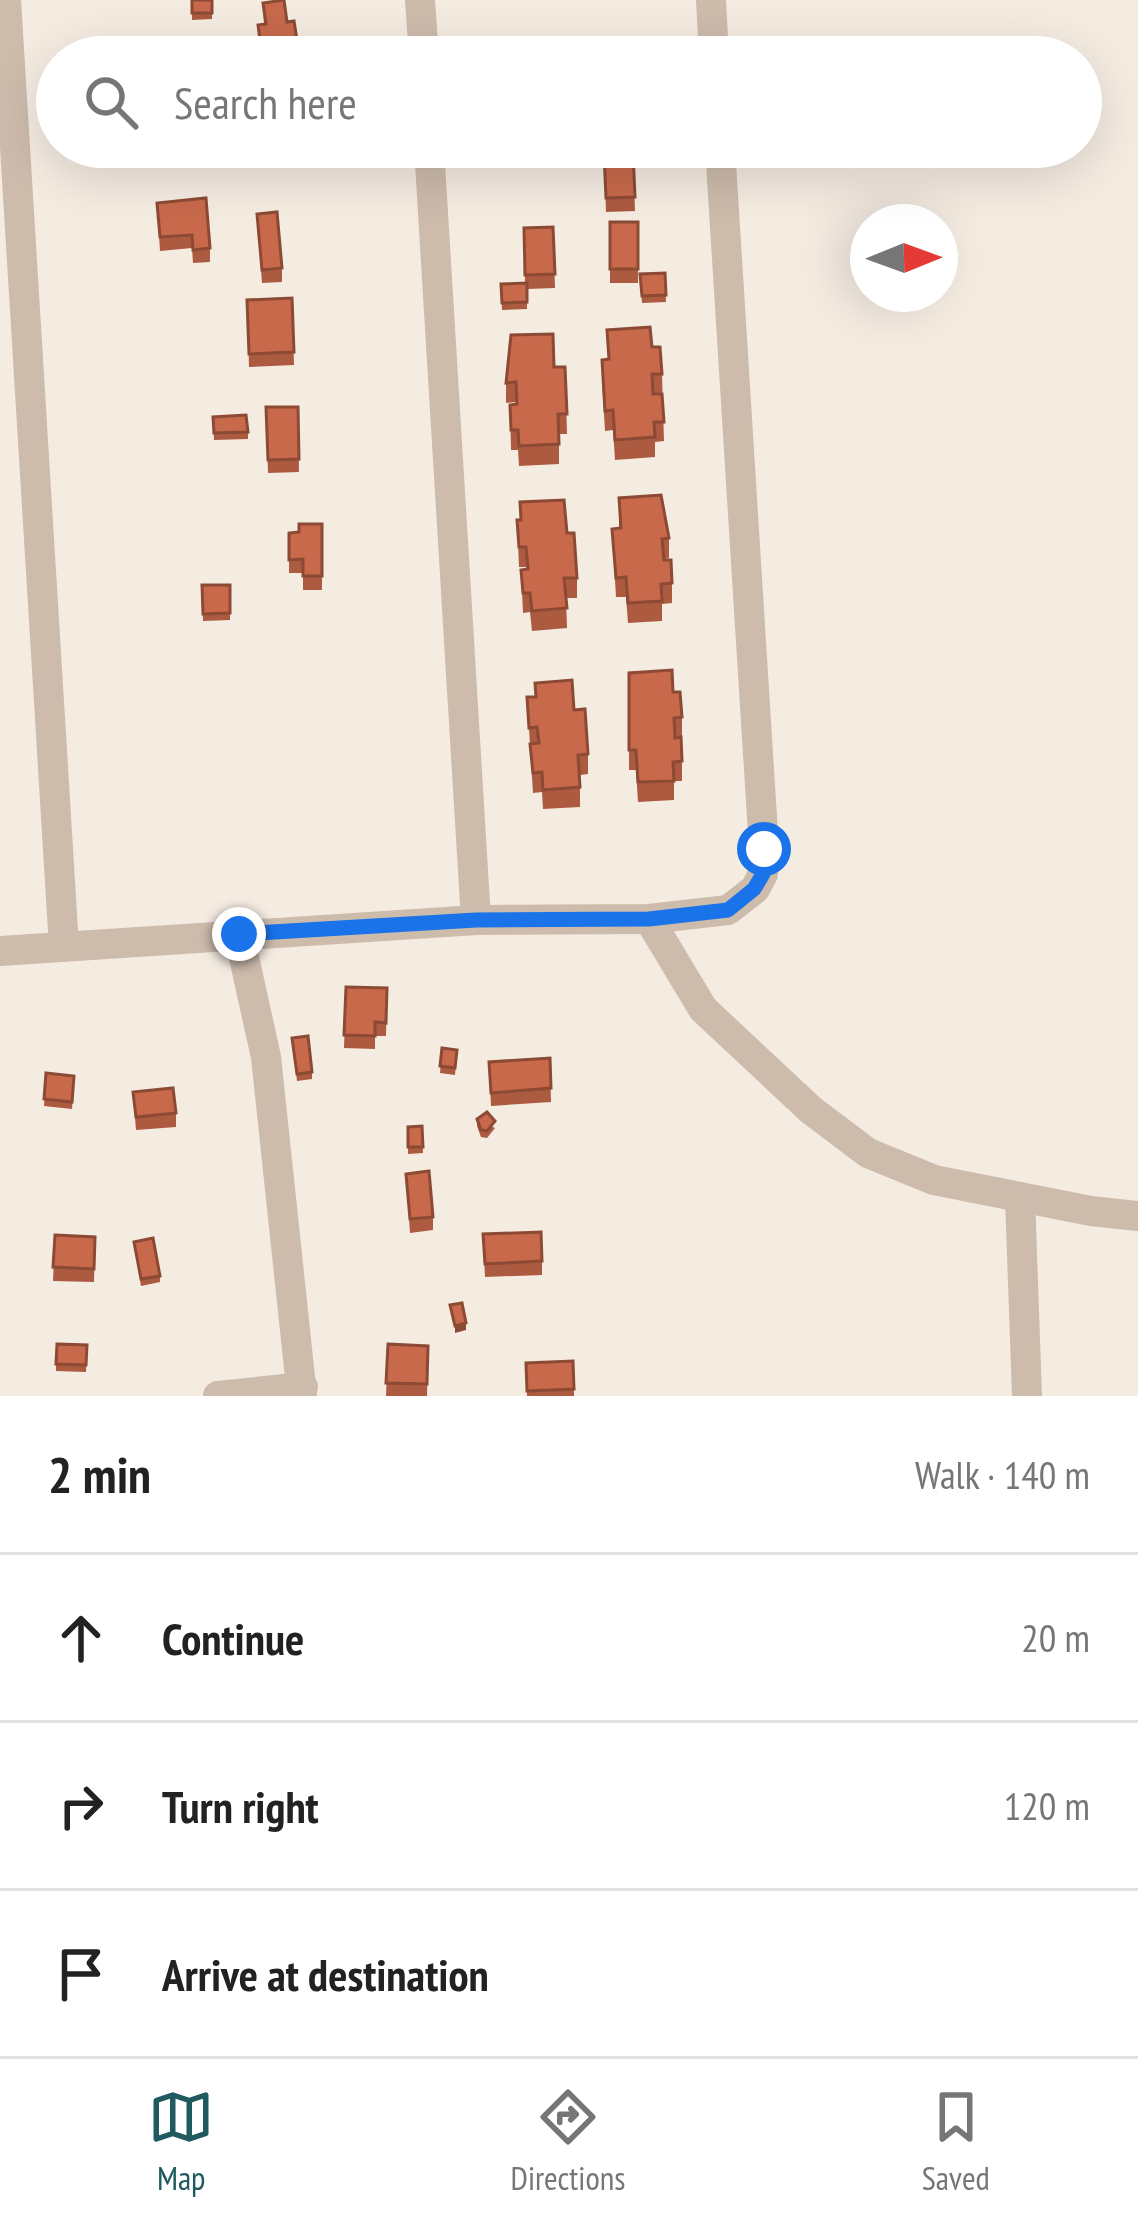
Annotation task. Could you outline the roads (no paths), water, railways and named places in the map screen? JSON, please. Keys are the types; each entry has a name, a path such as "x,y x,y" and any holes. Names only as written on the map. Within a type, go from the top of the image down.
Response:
{"street":[{"path":"6,0 64,947"},
{"path":"420,0 423,36"},
{"path":"710,0 713,36"},
{"path":"430,168 476,920"},
{"path":"0,951 476,920 649,919 728,910 754,889 763,874 721,168"},
{"path":"649,919 703,1009 812,1110 868,1153 934,1180 1138,1216"},
{"path":"218,1396 303,1391 266,1057 239,934"},
{"path":"1020,1197 1027,1396"}]}
